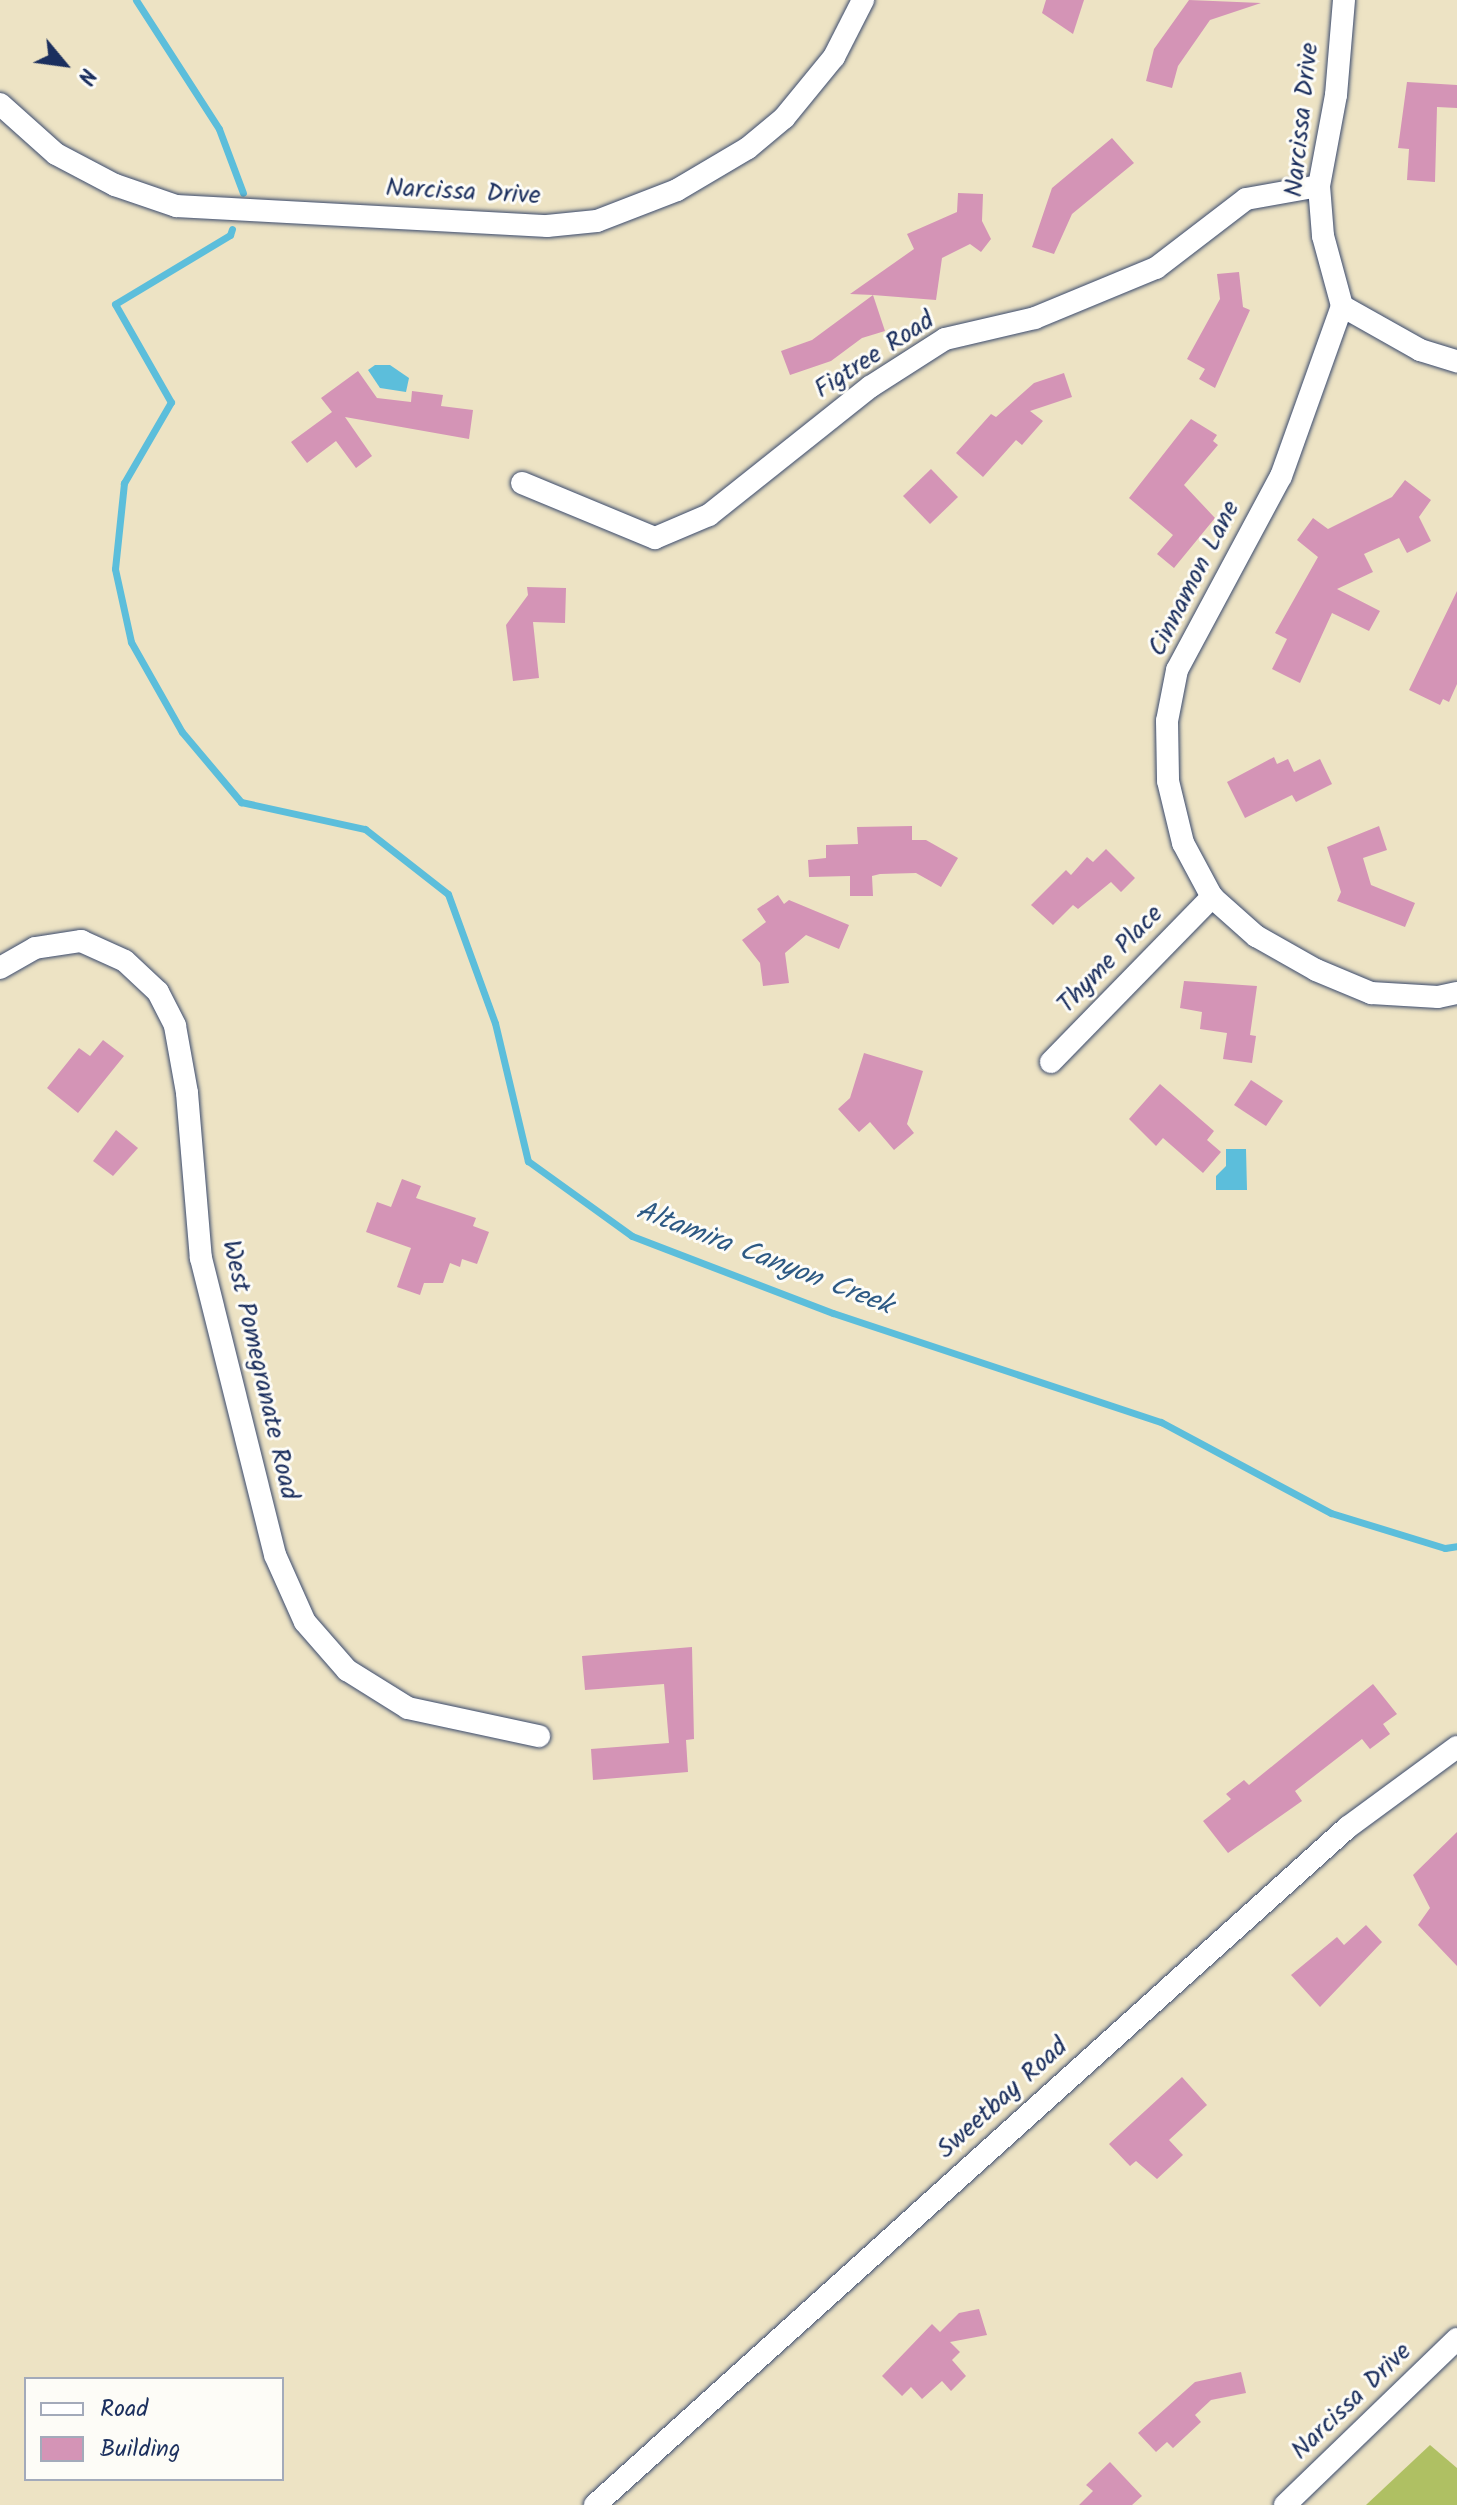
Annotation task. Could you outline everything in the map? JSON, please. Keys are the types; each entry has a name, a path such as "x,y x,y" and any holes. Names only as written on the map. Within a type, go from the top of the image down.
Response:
{"street":[{"name":"Narcissa Drive","path":"0,104 56,154 115,185 176,206 547,226 597,221 677,190 748,148 784,118 834,57 863,0"},
{"name":"Narcissa Drive","path":"1342,306 1323,236 1319,186 1336,95 1344,0"},
{"name":"Figtree Road","path":"522,483 655,538 709,515 870,387 945,339 1035,318 1156,268 1246,199 1319,186"},
{"path":"1342,306 1420,350 1457,361"},
{"name":"Cinnamon Lane","path":"1342,306 1281,476 1177,670 1167,721 1168,781 1183,843 1212,897 1256,936 1316,970 1371,993 1438,997 1457,993"},
{"name":"Thyme Place","path":"1051,1062 1212,897"},
{"name":"West Pomegranate Road","path":"0,968 35,948 81,941 125,961 158,992 175,1026 187,1093 200,1253 275,1555 305,1622 347,1670 408,1708 539,1736"},
{"name":"Sweetbay Road","path":"595,2505 1348,1827 1457,1747"},
{"name":"Narcissa Drive","path":"1285,2505 1457,2339"}],"green space":[{"path":"1430,2445 1457,2468 1457,2505 1366,2505"}],"water":[{"path":"375,365 390,365 409,378 406,392 380,388 368,370"},
{"path":"1226,1149 1246,1149 1247,1190 1216,1190 1216,1176 1226,1166"}],"building":[{"path":"1046,0 1084,0 1073,34 1042,13"},
{"path":"1189,0 1261,3 1210,20 1178,66 1172,88 1146,81 1154,49"},
{"path":"1407,82 1457,85 1457,108 1437,107 1435,182 1407,180 1409,149 1398,148"},
{"path":"1112,138 1134,163 1072,214 1054,254 1032,247 1052,188"},
{"path":"958,193 983,194 982,221 991,239 981,252 970,244 942,258 936,300 850,294 914,249 907,234 957,212"},
{"path":"1239,272 1243,307 1250,310 1215,388 1199,379 1205,369 1187,359 1220,299 1217,274"},
{"path":"873,295 885,331 862,338 831,361 790,375 781,351 812,340"},
{"path":"358,371 377,398 411,402 412,391 443,395 441,406 473,410 469,439 345,417 372,456 356,468 336,441 307,463 291,442 332,412 321,398"},
{"path":"1064,373 1072,397 1030,411 1043,421 1022,445 1016,440 983,477 956,453 991,414 996,417 1034,383"},
{"path":"1191,419 1217,435 1213,441 1218,445 1184,485 1215,518 1174,568 1157,554 1173,535 1129,498"},
{"path":"931,469 958,497 930,524 903,496"},
{"path":"1405,480 1431,500 1419,517 1431,541 1407,553 1399,538 1364,554 1373,572 1337,589 1380,611 1369,631 1332,613 1300,683 1272,669 1287,639 1275,633 1318,557 1297,540 1313,518 1328,529 1392,497"},
{"path":"527,587 566,588 565,623 533,622 539,678 513,681 506,625 528,595"},
{"path":"1457,591 1457,684 1449,702 1443,699 1440,705 1409,690"},
{"path":"1274,757 1277,764 1288,759 1294,772 1320,759 1332,784 1296,802 1292,795 1245,818 1227,782"},
{"path":"912,826 912,840 926,840 958,858 941,887 916,873 880,874 872,876 873,896 850,896 850,876 809,877 808,860 826,858 826,845 858,844 857,827"},
{"path":"1379,826 1387,850 1363,858 1371,885 1415,903 1405,927 1337,901 1341,892 1327,847"},
{"path":"1106,849 1135,878 1121,892 1111,882 1078,909 1073,905 1053,925 1031,905 1066,870 1071,875 1087,857 1093,862"},
{"path":"778,895 784,904 789,900 849,925 839,949 806,935 785,953 789,983 763,986 760,963 742,940 766,922 757,909"},
{"path":"1184,981 1257,986 1250,1035 1256,1036 1252,1063 1223,1059 1227,1033 1200,1029 1202,1012 1180,1008"},
{"path":"103,1040 124,1056 78,1113 47,1088 79,1048 90,1056"},
{"path":"864,1053 923,1071 907,1124 914,1133 894,1150 870,1122 859,1132 838,1109 850,1098"},
{"path":"1251,1080 1283,1101 1266,1126 1234,1105"},
{"path":"1160,1084 1214,1131 1207,1140 1221,1152 1203,1173 1163,1138 1156,1146 1129,1119"},
{"path":"116,1130 138,1148 113,1176 93,1161"},
{"path":"402,1179 421,1186 416,1198 476,1218 473,1226 489,1232 477,1264 462,1259 460,1267 450,1263 443,1283 424,1283 420,1295 397,1287 411,1248 366,1232 377,1202 391,1207"},
{"path":"692,1647 694,1739 686,1740 688,1772 593,1780 591,1749 669,1743 664,1684 585,1690 582,1656"},
{"path":"1373,1684 1397,1714 1383,1724 1390,1734 1370,1749 1362,1739 1295,1791 1302,1801 1228,1853 1203,1821 1231,1799 1226,1794 1244,1780 1249,1785"},
{"path":"1457,1832 1457,1966 1418,1925 1430,1908 1413,1875"},
{"path":"1366,1925 1382,1942 1320,2007 1291,1975 1337,1937 1344,1945"},
{"path":"1182,2077 1207,2105 1169,2140 1183,2155 1157,2179 1136,2161 1130,2166 1109,2144"},
{"path":"979,2309 987,2335 950,2342 960,2352 952,2360 966,2376 951,2391 942,2381 922,2399 911,2387 902,2396 882,2376 932,2324 940,2332 959,2313"},
{"path":"1241,2372 1246,2393 1211,2400 1195,2415 1201,2422 1173,2448 1167,2442 1156,2452 1138,2433 1195,2382"},
{"path":"1110,2462 1142,2496 1132,2505 1079,2505 1093,2491 1086,2485"}],"waterway":[{"name":"Altamira Canyon Creek","path":"136,0 219,129 243,193"},
{"name":"Altamira Canyon Creek","path":"232,229 230,235 115,304 171,402 124,483 115,569 131,642 182,732 241,802 365,829 448,894 495,1023 528,1161 632,1236 833,1313 1161,1422 1331,1513 1445,1548 1457,1546"}]}
